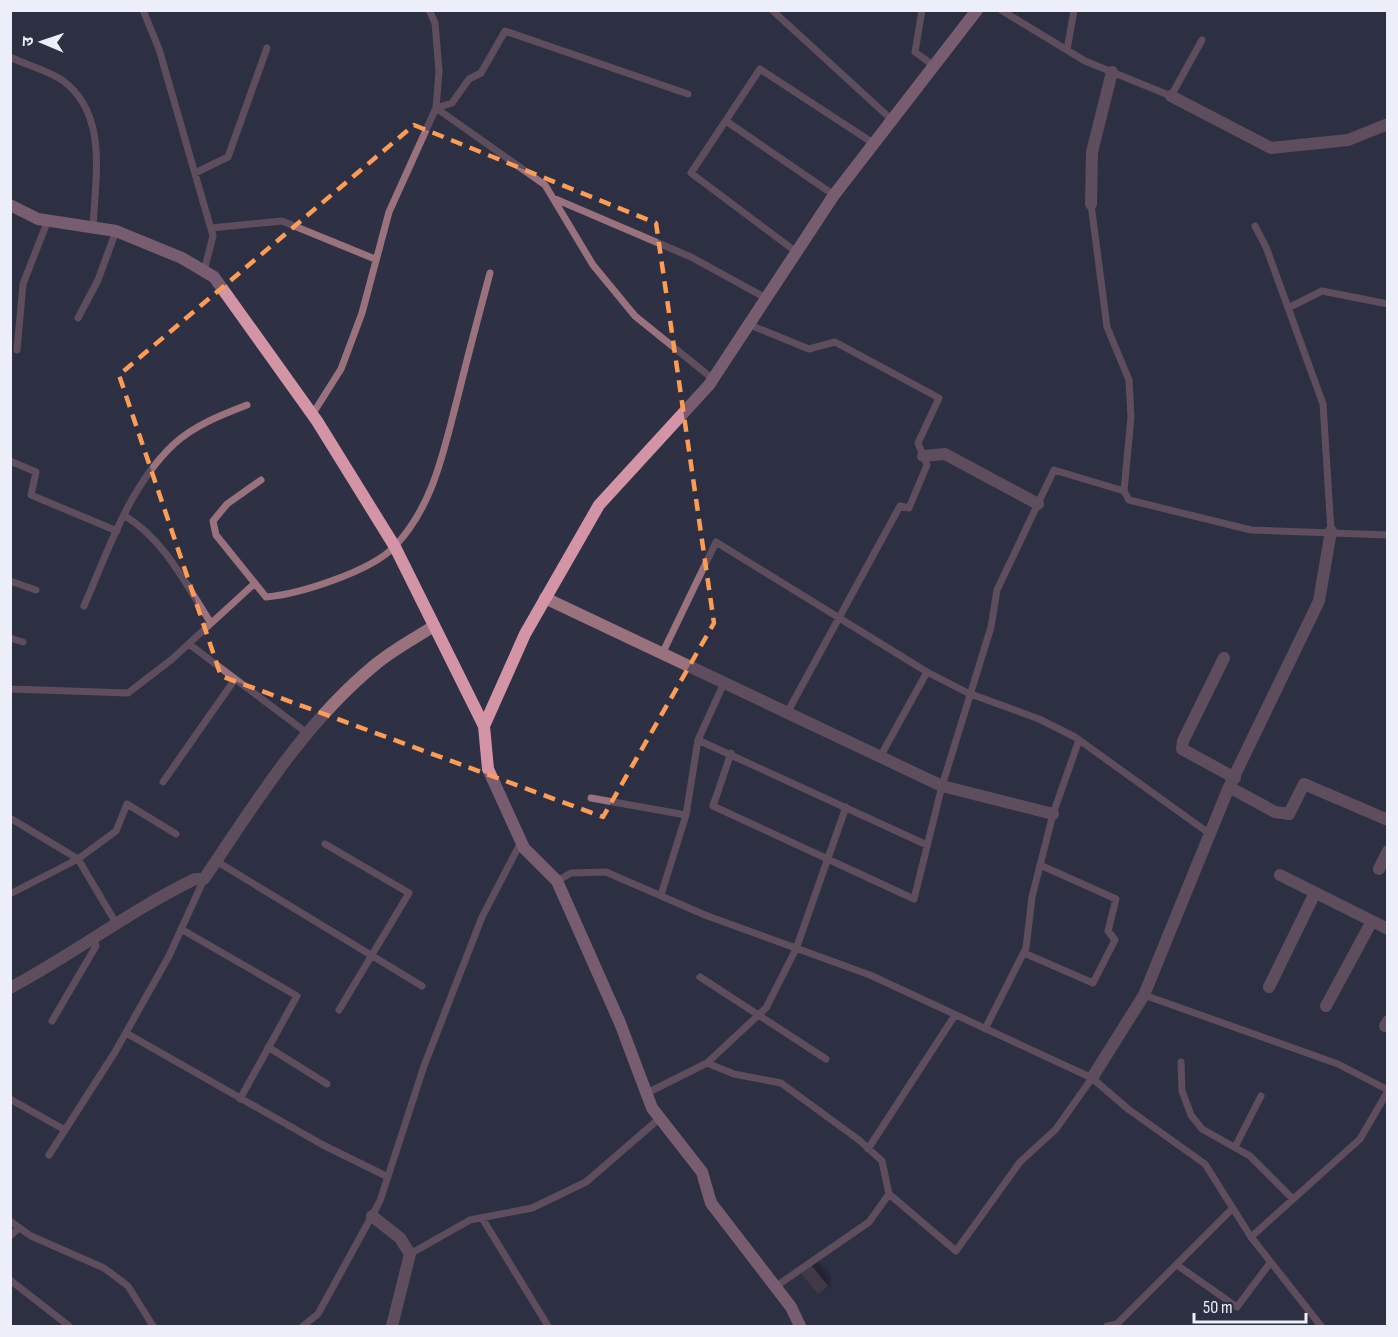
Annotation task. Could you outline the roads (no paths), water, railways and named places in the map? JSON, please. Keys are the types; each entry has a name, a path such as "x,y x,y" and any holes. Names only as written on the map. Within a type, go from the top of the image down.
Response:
{"street":[{"path":"484,726 525,633 599,505 713,379 750,325 795,251 834,195 977,10"},
{"path":"1091,204 1092,152 1112,72"},
{"path":"1171,96 1271,148 1348,140 1388,124"},
{"path":"10,205 38,219 116,231 182,258 214,277 312,415 394,547 484,726 489,769 521,842 524,848 557,881 620,1023 652,1108 702,1172 711,1203 791,1307 800,1326"},
{"path":"923,456 945,454 1038,504"},
{"path":"1092,1078 1144,995 1232,782 1319,601 1331,531"},
{"path":"545,598 942,786 1053,813"},
{"path":"10,988 148,902 195,879 204,879 284,760 335,701 378,662 434,626"},
{"path":"1224,658 1183,741 1182,749 1275,812 1289,814 1304,784 1388,820"},
{"path":"1379,869 1388,851"},
{"path":"1280,875 1388,929"},
{"path":"1269,987 1315,893"},
{"path":"1326,1006 1372,921"},
{"path":"372,1216 400,1238 410,1254 392,1326"}],"lane":[{"path":"143,10 159,49 213,236 204,271"},
{"path":"312,415 340,369 362,313 389,212 436,108 439,71 435,23 429,10"},
{"path":"772,10 892,120"},
{"path":"922,10 915,51 934,66"},
{"path":"1001,10 1068,50 1112,72 1171,96 1202,40"},
{"path":"1068,50 1074,10"},
{"path":"436,108 452,103 469,79 481,73 504,31 688,94"},
{"path":"195,173 228,157 267,48"},
{"path":"10,57 62,80 85,105 96,135 93,228"},
{"path":"795,251 691,173 760,69 873,144"},
{"path":"436,108 545,185 593,265 635,316 713,379"},
{"path":"726,121 834,195"},
{"path":"553,198 691,257 766,298"},
{"path":"1091,204 1107,327 1130,380 1131,417 1124,491 1129,500 1251,530 1298,533 1331,531 1388,535"},
{"path":"17,350 23,284 48,220"},
{"path":"211,228 282,221 375,259"},
{"path":"1255,226 1266,247 1323,404 1331,531"},
{"path":"78,318 98,280 116,231"},
{"path":"261,480 227,504 213,521 216,535 266,597 288,595 376,561 394,547 420,514 439,466 490,273"},
{"path":"1288,308 1322,291 1388,304"},
{"path":"750,325 809,349 835,342 939,398 918,443 927,465 909,508 900,506 788,714"},
{"path":"84,606 117,531 144,480 174,444 210,420 247,405"},
{"path":"10,461 36,472 31,495 117,531"},
{"path":"731,753 712,806 914,899 968,693 991,627 997,590 1054,470 1124,491"},
{"path":"125,516 144,528 160,546 211,623"},
{"path":"662,654 716,542 927,672 968,693 1039,719 1079,740 1210,834"},
{"path":"10,581 36,590"},
{"path":"10,689 128,693 189,644 255,583"},
{"path":"10,638 23,642"},
{"path":"189,644 307,733"},
{"path":"880,757 927,672"},
{"path":"163,782 235,679"},
{"path":"662,895 686,816 698,740 724,683"},
{"path":"698,740 731,753 927,845"},
{"path":"985,1029 1024,953 1032,897 1053,813 1079,740"},
{"path":"591,798 686,816"},
{"path":"12,891 78,859 116,831 127,804 176,834"},
{"path":"647,1093 707,1063 766,1008 796,949 846,807"},
{"path":"10,818 78,859 116,923"},
{"path":"303,1326 318,1314 372,1216 388,1177 424,1066 482,917 521,842"},
{"path":"326,844 409,893 339,1010"},
{"path":"216,861 422,986"},
{"path":"1024,953 1093,983 1115,940 1108,932 1116,899 1040,865"},
{"path":"557,881 571,873 606,872 705,915 870,975 1092,1078 1128,1109 1205,1164 1251,1237 1321,1326"},
{"path":"49,1155 126,1033 169,956 204,879"},
{"path":"181,929 297,996 240,1100"},
{"path":"52,1021 96,946 93,938"},
{"path":"700,977 826,1059"},
{"path":"1144,995 1338,1064 1388,1090 1359,1139 1251,1237"},
{"path":"868,1149 955,1015"},
{"path":"126,1033 240,1100 388,1177"},
{"path":"268,1047 327,1084"},
{"path":"1181,1062 1182,1091 1191,1115 1202,1129 1250,1156 1293,1199"},
{"path":"707,1063 734,1074 781,1083 882,1161 889,1194 956,1251 1020,1162 1056,1129 1092,1078"},
{"path":"1235,1147 1261,1096"},
{"path":"10,1099 65,1130"},
{"path":"410,1254 470,1220 532,1208 586,1182 660,1118"},
{"path":"775,1287 869,1222 889,1194"},
{"path":"1107,1326 1117,1324 1232,1209"},
{"path":"482,1218 548,1326"},
{"path":"10,1221 31,1236 104,1268 128,1286 153,1326"},
{"path":"10,1236 20,1228"},
{"path":"1177,1265 1237,1307 1270,1263"},
{"path":"10,1280 69,1326"}]}
